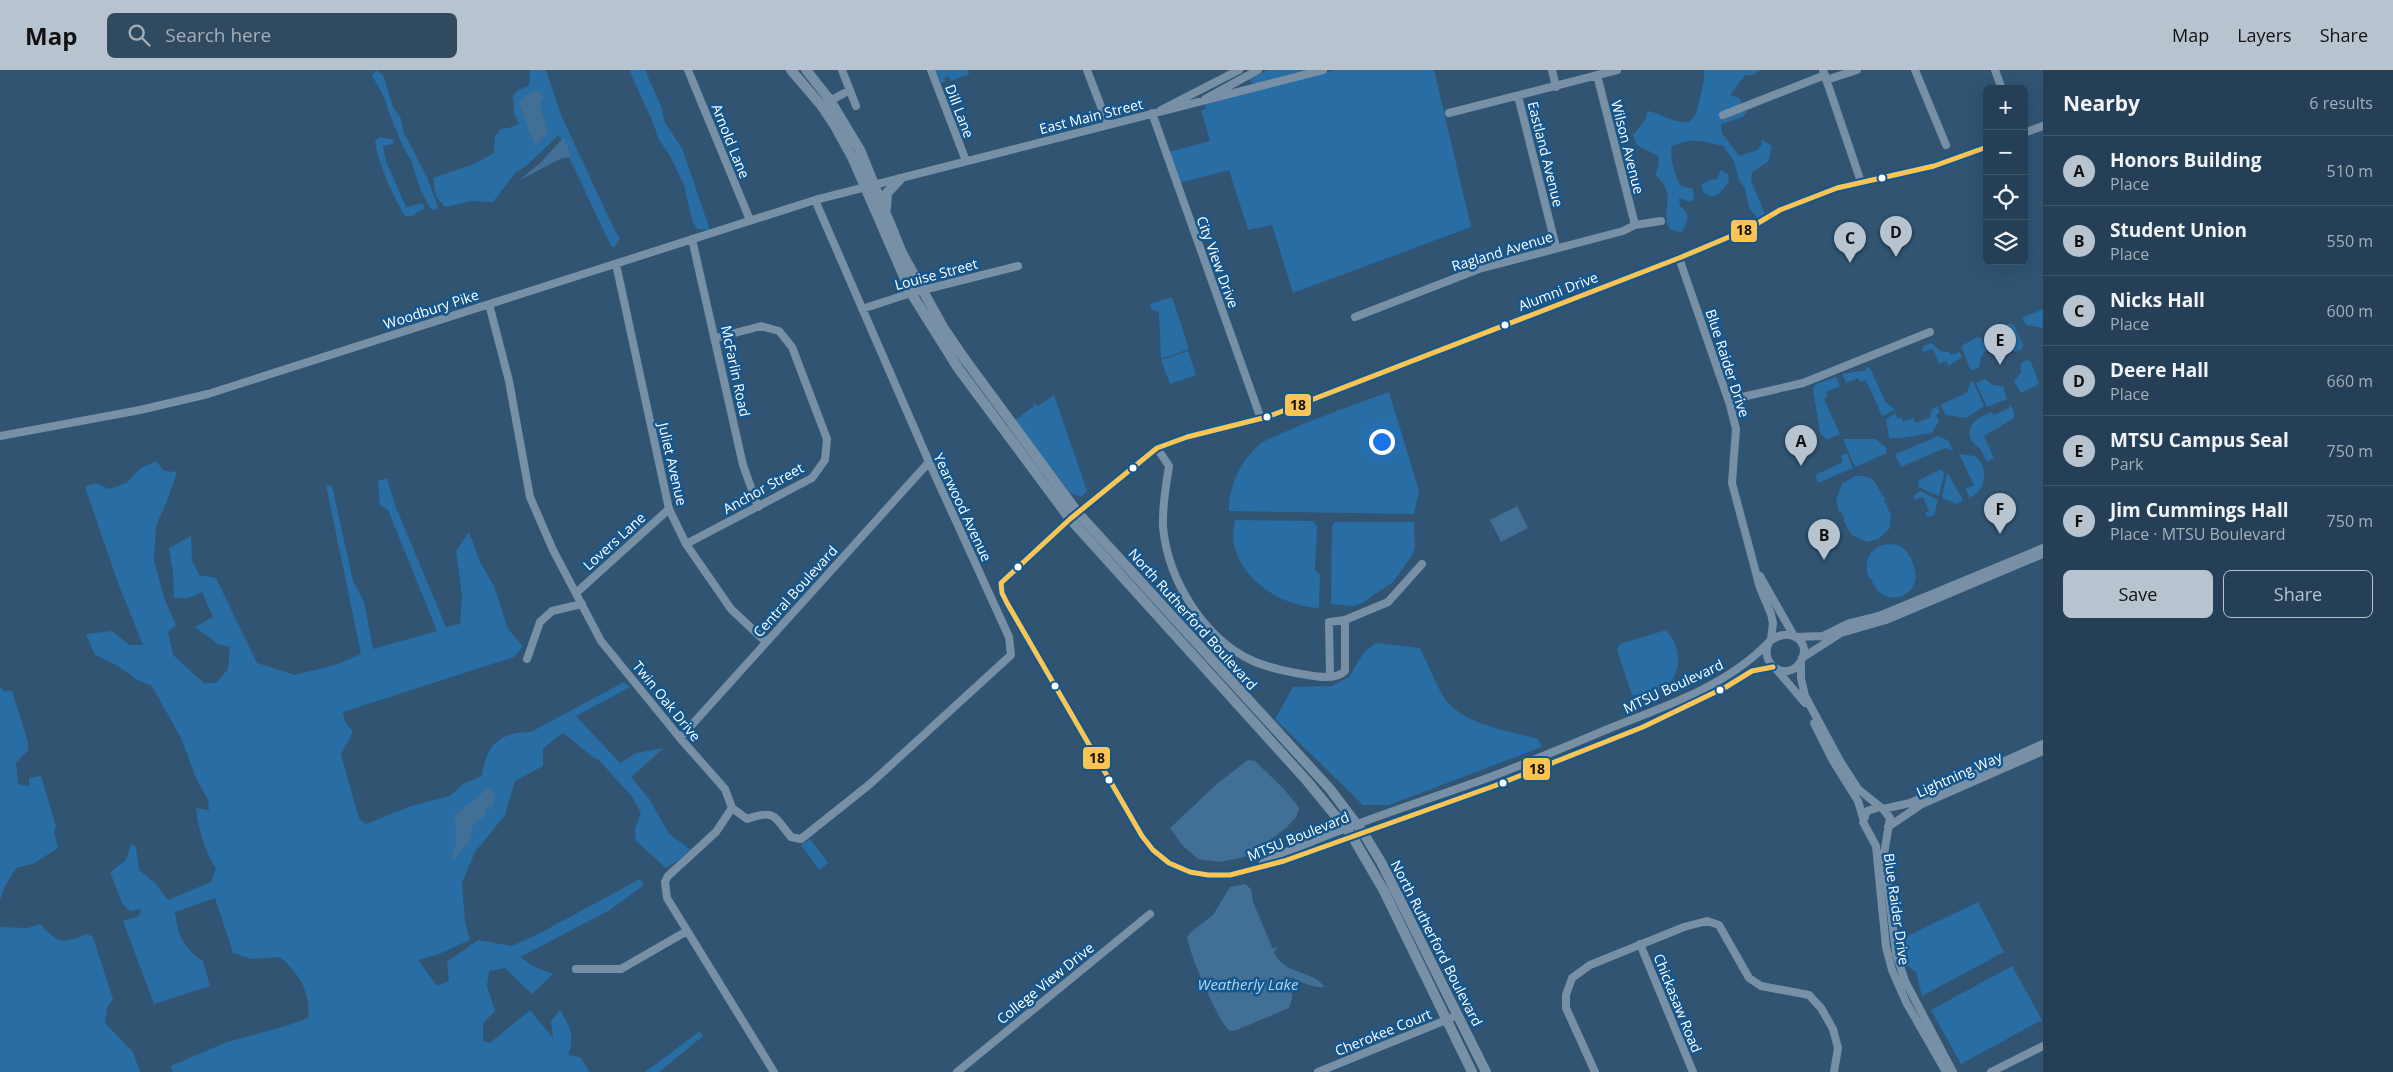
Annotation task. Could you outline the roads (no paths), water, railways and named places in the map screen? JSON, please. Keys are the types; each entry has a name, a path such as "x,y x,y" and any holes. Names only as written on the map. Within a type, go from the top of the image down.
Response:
{"main road":[{"path":"791,70 826,103"},
{"path":"806,70 826,103 848,149 870,188"},
{"path":"885,211 888,193 900,179"},
{"name":"North Rutherford Boulevard","path":"870,188 885,211 902,253 922,290 964,358 1074,516 1330,789 1364,834 1393,885 1486,1072"},
{"name":"North Rutherford Boulevard","path":"870,188 911,293 958,368 1074,516 1350,832 1384,892 1472,1072"}],"street":[{"name":"Arnold Lane","path":"688,70 750,220"},
{"path":"842,70 856,106"},
{"name":"Dill Lane","path":"931,70 966,161"},
{"path":"1087,70 1108,125"},
{"path":"1161,110 1225,79 1239,70"},
{"path":"1202,101 1258,70"},
{"name":"East Main Street","path":"870,188 1161,110 1168,111 1202,101 1213,100 1323,70"},
{"path":"1552,70 1556,87"},
{"path":"1449,113 1617,70"},
{"path":"1723,115 1825,75 1857,70"},
{"path":"1916,70 1946,145"},
{"path":"1994,70 2000,85"},
{"name":"Wilson Avenue","path":"1597,75 1635,225"},
{"path":"1825,75 1861,182"},
{"path":"1225,79 1230,86"},
{"path":"1230,86 1258,87"},
{"path":"826,103 850,90"},
{"name":"Eastland Avenue","path":"1518,96 1556,247"},
{"name":"City View Drive","path":"1152,113 1261,419"},
{"path":"2028,132 2043,126"},
{"name":"Alumni Drive","path":"1074,516 1157,448 1187,437 1261,419 1679,258 1748,229 1780,210 1837,188 1934,166 1983,148"},
{"name":"Woodbury Pike","path":"0,436 140,410 208,394 750,220 815,200 870,188"},
{"name":"Yearwood Avenue","path":"732,808 748,819 765,812 773,814 791,837 801,839 870,784 1012,655 1009,637 929,462 815,200"},
{"name":"Ragland Avenue","path":"1355,317 1479,269 1556,247 1623,231 1635,225 1661,221"},
{"name":"McFarlin Road","path":"692,239 716,338 743,465 758,507"},
{"name":"Blue Raider Drive","path":"1679,258 1729,400 1736,429 1732,482 1772,620 1770,640"},
{"name":"Juliet Avenue","path":"616,264 669,509 686,544 731,609 766,642"},
{"name":"Louise Street","path":"862,309 911,293 1018,266"},
{"name":"Twin Oak Drive","path":"489,304 509,380 530,497 553,550 601,641 680,738 725,789 732,808"},
{"name":"Anchor Street","path":"686,544 812,478 825,460 827,439 792,347 779,331 761,326 716,338"},
{"path":"1729,400 1803,383 1930,332"},
{"path":"1157,448 1169,466 1164,493 1163,526 1169,558 1182,590 1201,617 1224,642 1253,661 1289,672 1322,678 1342,674 1346,667 1345,620"},
{"name":"Central Boulevard","path":"680,738 929,462"},
{"name":"Lovers Lane","path":"576,593 669,509"},
{"name":"MTSU Boulevard","path":"1074,516 1009,574 1001,583 1002,593 1142,836 1153,850 1169,863 1190,872 1208,875 1230,875 1284,861 1350,832 1357,825 1494,775 1646,714 1725,677 1756,654 1770,640"},
{"path":"1795,637 1802,644 1801,678 1805,696 1858,790 1882,808 1890,818 1888,828 1878,834 1866,829 1858,801 1833,761 1803,700 1767,660 1766,654 1770,640 1780,634 1795,637 1823,636 1847,624 1878,616 2043,548"},
{"path":"1775,668 1787,671 1798,666 1802,660 1841,633 1886,620 2043,554"},
{"path":"1330,676 1329,622 1345,620 1388,602 1422,564"},
{"name":"Blue Raider Drive","path":"1755,566 1795,637"},
{"path":"527,659 540,622 552,611 582,604"},
{"name":"MTSU Boulevard","path":"1350,832 1364,834 1503,783 1643,727 1726,687 1752,671 1775,668"},
{"name":"Lightning Way","path":"1882,808 1899,806 2043,744"},
{"name":"Lightning Way","path":"1888,828 1922,804 2043,751"},
{"path":"732,808 716,832 668,876 665,882 667,898 774,1072"},
{"path":"1863,818 1866,811 1882,808"},
{"name":"Blue Raider Drive","path":"1888,828 1884,854 1896,952 1900,969 1953,1072"},
{"name":"Blue Raider Drive","path":"1866,829 1876,846 1886,947 1892,970 1906,1002 1946,1072"},
{"name":"College View Drive","path":"957,1072 1150,914"},
{"path":"1595,1072 1566,1008 1565,1001 1568,986 1582,969 1640,944 1707,921 1719,925 1749,978 1762,986 1809,995 1821,1008 1833,1029 1838,1048 1834,1072"},
{"path":"576,969 621,969 687,931"},
{"name":"Chickasaw Road","path":"1640,944 1693,1072"},
{"name":"Cherokee Court","path":"1318,1072 1458,1015"},
{"path":"1991,1072 2043,1046"}],"water":[{"path":"539,90 544,99 540,102 548,132 536,146 518,101 522,97"},
{"path":"564,137 571,157 560,159 518,181 540,163"},
{"path":"1517,506 1528,528 1501,542 1490,520"},
{"path":"1248,760 1255,761 1284,789 1298,806 1299,810 1296,817 1286,828 1249,856 1220,862 1198,859 1182,845 1170,828 1218,783"},
{"path":"487,789 493,789 494,792 495,799 492,806 485,810 485,815 472,827 471,839 453,860 451,857 456,843 455,815"},
{"name":"Weatherly Lake","path":"1245,884 1251,889 1253,902 1273,949 1279,946 1274,952 1279,960 1291,969 1313,977 1325,987 1308,985 1291,977 1292,999 1289,1008 1237,1030 1230,1031 1218,1015 1205,987 1187,937 1213,915 1230,887"}],"place":[{"name":"Deere Hall","path":"1896,257"},
{"name":"Nicks Hall","path":"1850,263"},
{"name":"MTSU Campus Seal","path":"2000,365"},
{"name":"Honors Building","path":"1801,466"},
{"name":"Jim Cummings Hall","path":"2000,534"},
{"name":"Student Union","path":"1824,560"}]}
